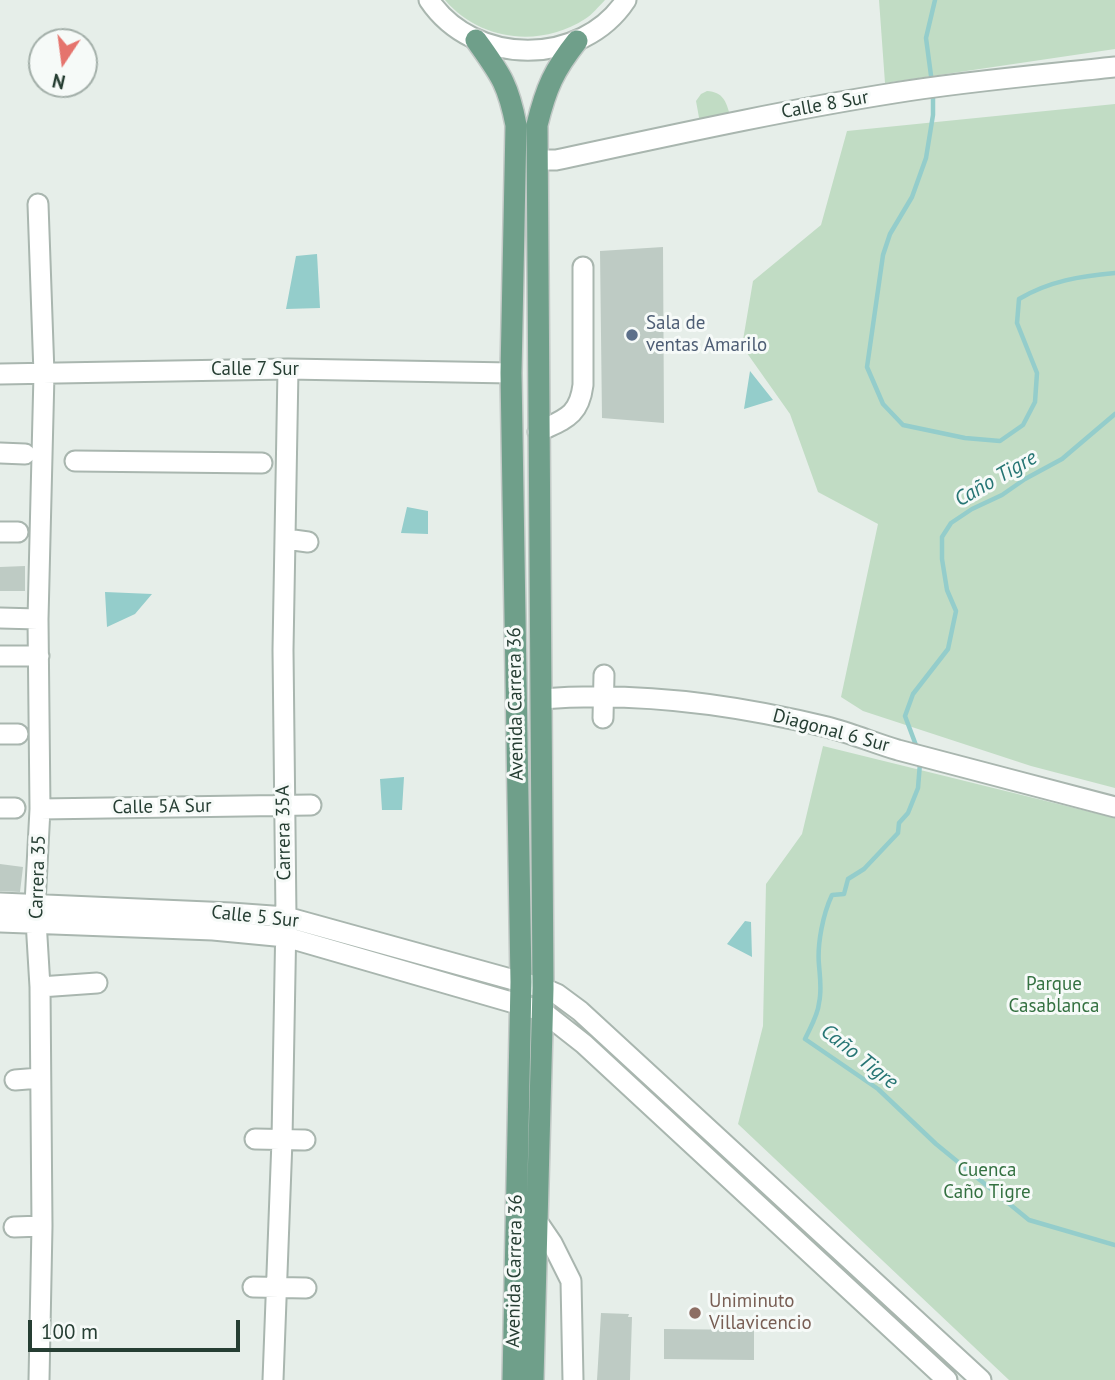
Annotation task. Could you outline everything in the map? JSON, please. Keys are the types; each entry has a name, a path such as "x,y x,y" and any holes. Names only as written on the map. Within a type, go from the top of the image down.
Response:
{"main road":[{"name":"Avenida Carrera 36","path":"476,40 500,73 510,94 516,125 511,373 521,982 513,1380"},
{"name":"Avenida Carrera 36","path":"533,1380 543,988 537,125 545,94 556,68 578,41"}],"street":[{"path":"429,0 451,24 476,40 500,48 527,52 553,49 578,41 609,20 626,0"},
{"name":"Calle 8 Sur","path":"537,160 556,160 778,113 894,93 969,82 1115,67"},
{"name":"Carrera 35","path":"38,204 44,374 38,619 40,809 35,913 40,986 42,1226 38,1380"},
{"path":"538,432 568,417 581,402 583,267"},
{"name":"Calle 7 Sur","path":"0,374 44,374 248,361 288,369 511,373"},
{"name":"Carrera 35A","path":"273,1380 282,1140 286,927 276,623 286,539 288,369"},
{"path":"0,453 25,454"},
{"path":"75,461 262,463"},
{"path":"286,539 308,542"},
{"path":"0,618 38,619"},
{"path":"0,656 39,656"},
{"path":"603,718 604,676"},
{"name":"Diagonal 6 Sur","path":"541,699 603,696 670,699 749,709 829,728 895,749 1115,807"},
{"name":"Calle 5A Sur","path":"40,809 311,805"},
{"name":"Calle 5 Sur","path":"0,903 35,913 212,930 286,927 521,982 557,994 580,1011 981,1380"},
{"name":"Calle 5 Sur","path":"0,922 35,913"},
{"name":"Calle 5 Sur","path":"286,927 542,1011"},
{"path":"40,986 97,983"},
{"path":"542,1011 584,1044 947,1380"},
{"path":"15,1080 40,1078"},
{"path":"255,1139 305,1140"},
{"path":"537,1221 552,1243 571,1281 573,1380"},
{"path":"14,1227 42,1226"},
{"path":"253,1287 306,1288"}],"green space":[{"path":"445,0 605,0 588,17 568,28 530,37 493,32 459,14"},
{"path":"879,0 1115,0 1115,49 885,83"},
{"path":"707,91 717,93 723,98 730,115 700,123 696,101"},
{"path":"1115,104 1115,788 1031,766 863,711 841,697 878,524 818,492 790,414 742,346 753,281 821,225 847,131"},
{"name":"Cuenca Caño Tigre","path":"823,746 1115,818 1115,1380 1009,1380 738,1124 763,1026 766,884 802,834"}],"water":[{"path":"317,254 320,308 286,309 296,256"},
{"path":"750,371 773,400 744,409"},
{"path":"407,507 428,511 428,534 401,533"},
{"path":"105,592 152,594 135,614 107,627"},
{"path":"404,777 402,810 382,810 380,779"},
{"path":"745,921 751,922 752,957 727,944"}],"building":[{"name":"Sala de ventas Amarilo","path":"663,247 664,423 602,418 600,251"},
{"path":"25,566 25,591 0,591 0,567"},
{"path":"0,864 23,867 20,892 0,891"},
{"path":"601,1313 629,1314 628,1317 632,1317 630,1380 597,1380"},
{"path":"664,1329 754,1330 754,1360 664,1359"}],"waterway":[{"name":"Caño Tigre","path":"932,83 926,38 935,0"},
{"name":"Caño Tigre","path":"933,91 933,115 926,158 912,197 890,234 883,255 867,367 883,404 903,425 965,438 1000,441 1023,425 1035,402 1037,373 1017,323 1019,299 1065,280 1115,273"},
{"name":"Caño Tigre","path":"917,748 905,716 913,694 948,649 956,611 947,590 942,537 951,523 1062,459 1115,414"},
{"name":"Caño Tigre","path":"920,763 918,788 908,813 899,823 898,833 864,869 848,879 844,894 832,895 821,929 821,989 818,1008 805,1039 878,1089 936,1144 1029,1220 1115,1245"}],"place":[{"name":"Sala de ventas Amarilo","path":"632,335"},
{"name":"Uniminuto Villavicencio","path":"695,1313"}],"park label":[{"name":"Parque Casablanca","path":"1054,996"}]}
